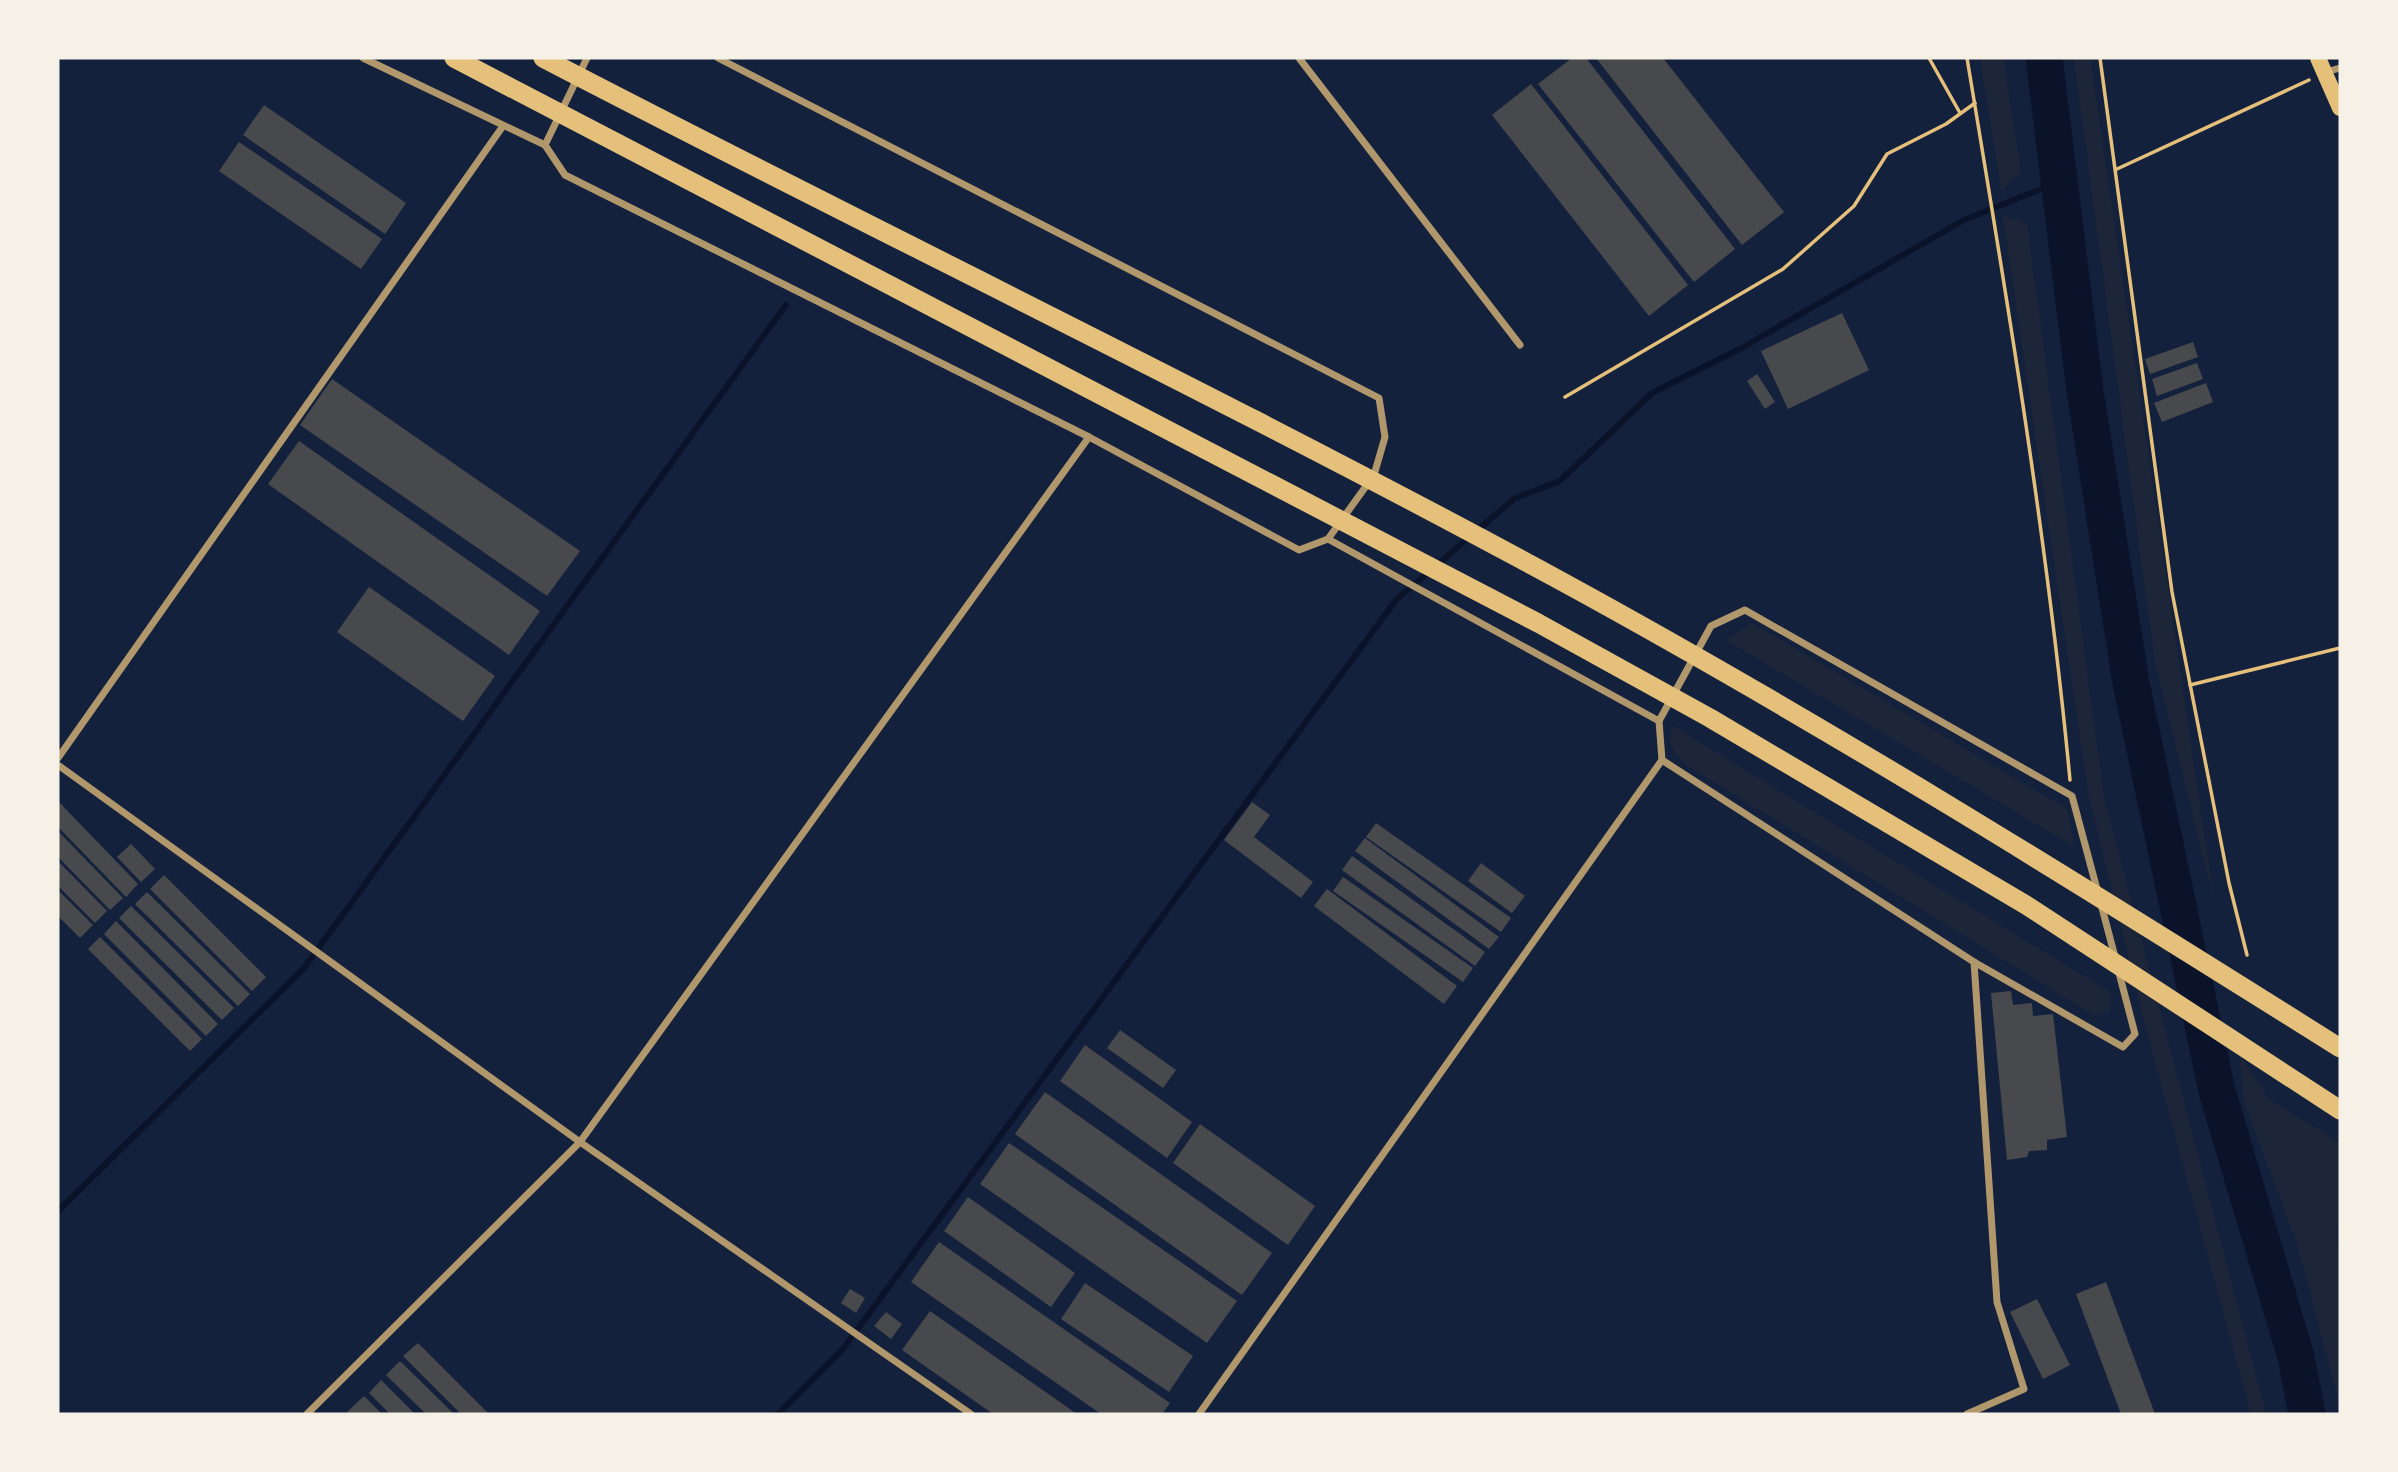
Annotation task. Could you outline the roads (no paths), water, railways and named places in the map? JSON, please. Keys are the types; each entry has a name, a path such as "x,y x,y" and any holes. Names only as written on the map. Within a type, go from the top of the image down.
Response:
{"highway":[{"path":"454,58 591,127 1538,623 1710,718 2026,905 2340,1110"},
{"path":"542,58 1301,445 1561,581 1734,678 2051,866 2340,1048"}],"main road":[{"path":"2328,66 2340,108"}],"street":[{"path":"363,58 545,145 565,175 1089,437 1299,550 1328,540 1374,475 1385,437 1379,398 718,58"},
{"path":"382,66 386,58"},
{"path":"545,145 587,58"},
{"path":"1299,58 1520,345"},
{"path":"58,758 503,126"},
{"path":"307,1414 580,1142 1089,437"},
{"path":"1328,540 1659,721"},
{"path":"1199,1414 1662,760 1659,721 1711,626 1745,610 2072,796 2135,1034 2123,1047 1974,962 1662,760"},
{"path":"58,765 580,1142 971,1414"},
{"path":"1967,1414 2024,1389 1997,1302 1974,962"}],"waterway":[{"path":"2044,58 2085,391 2131,683 2217,1091 2296,1357 2307,1414"},
{"path":"778,1414 842,1350 1396,600 1515,498 1560,481 1652,393 1738,350 1964,220 2061,181"},
{"path":"58,1211 304,968 786,305"}]}
